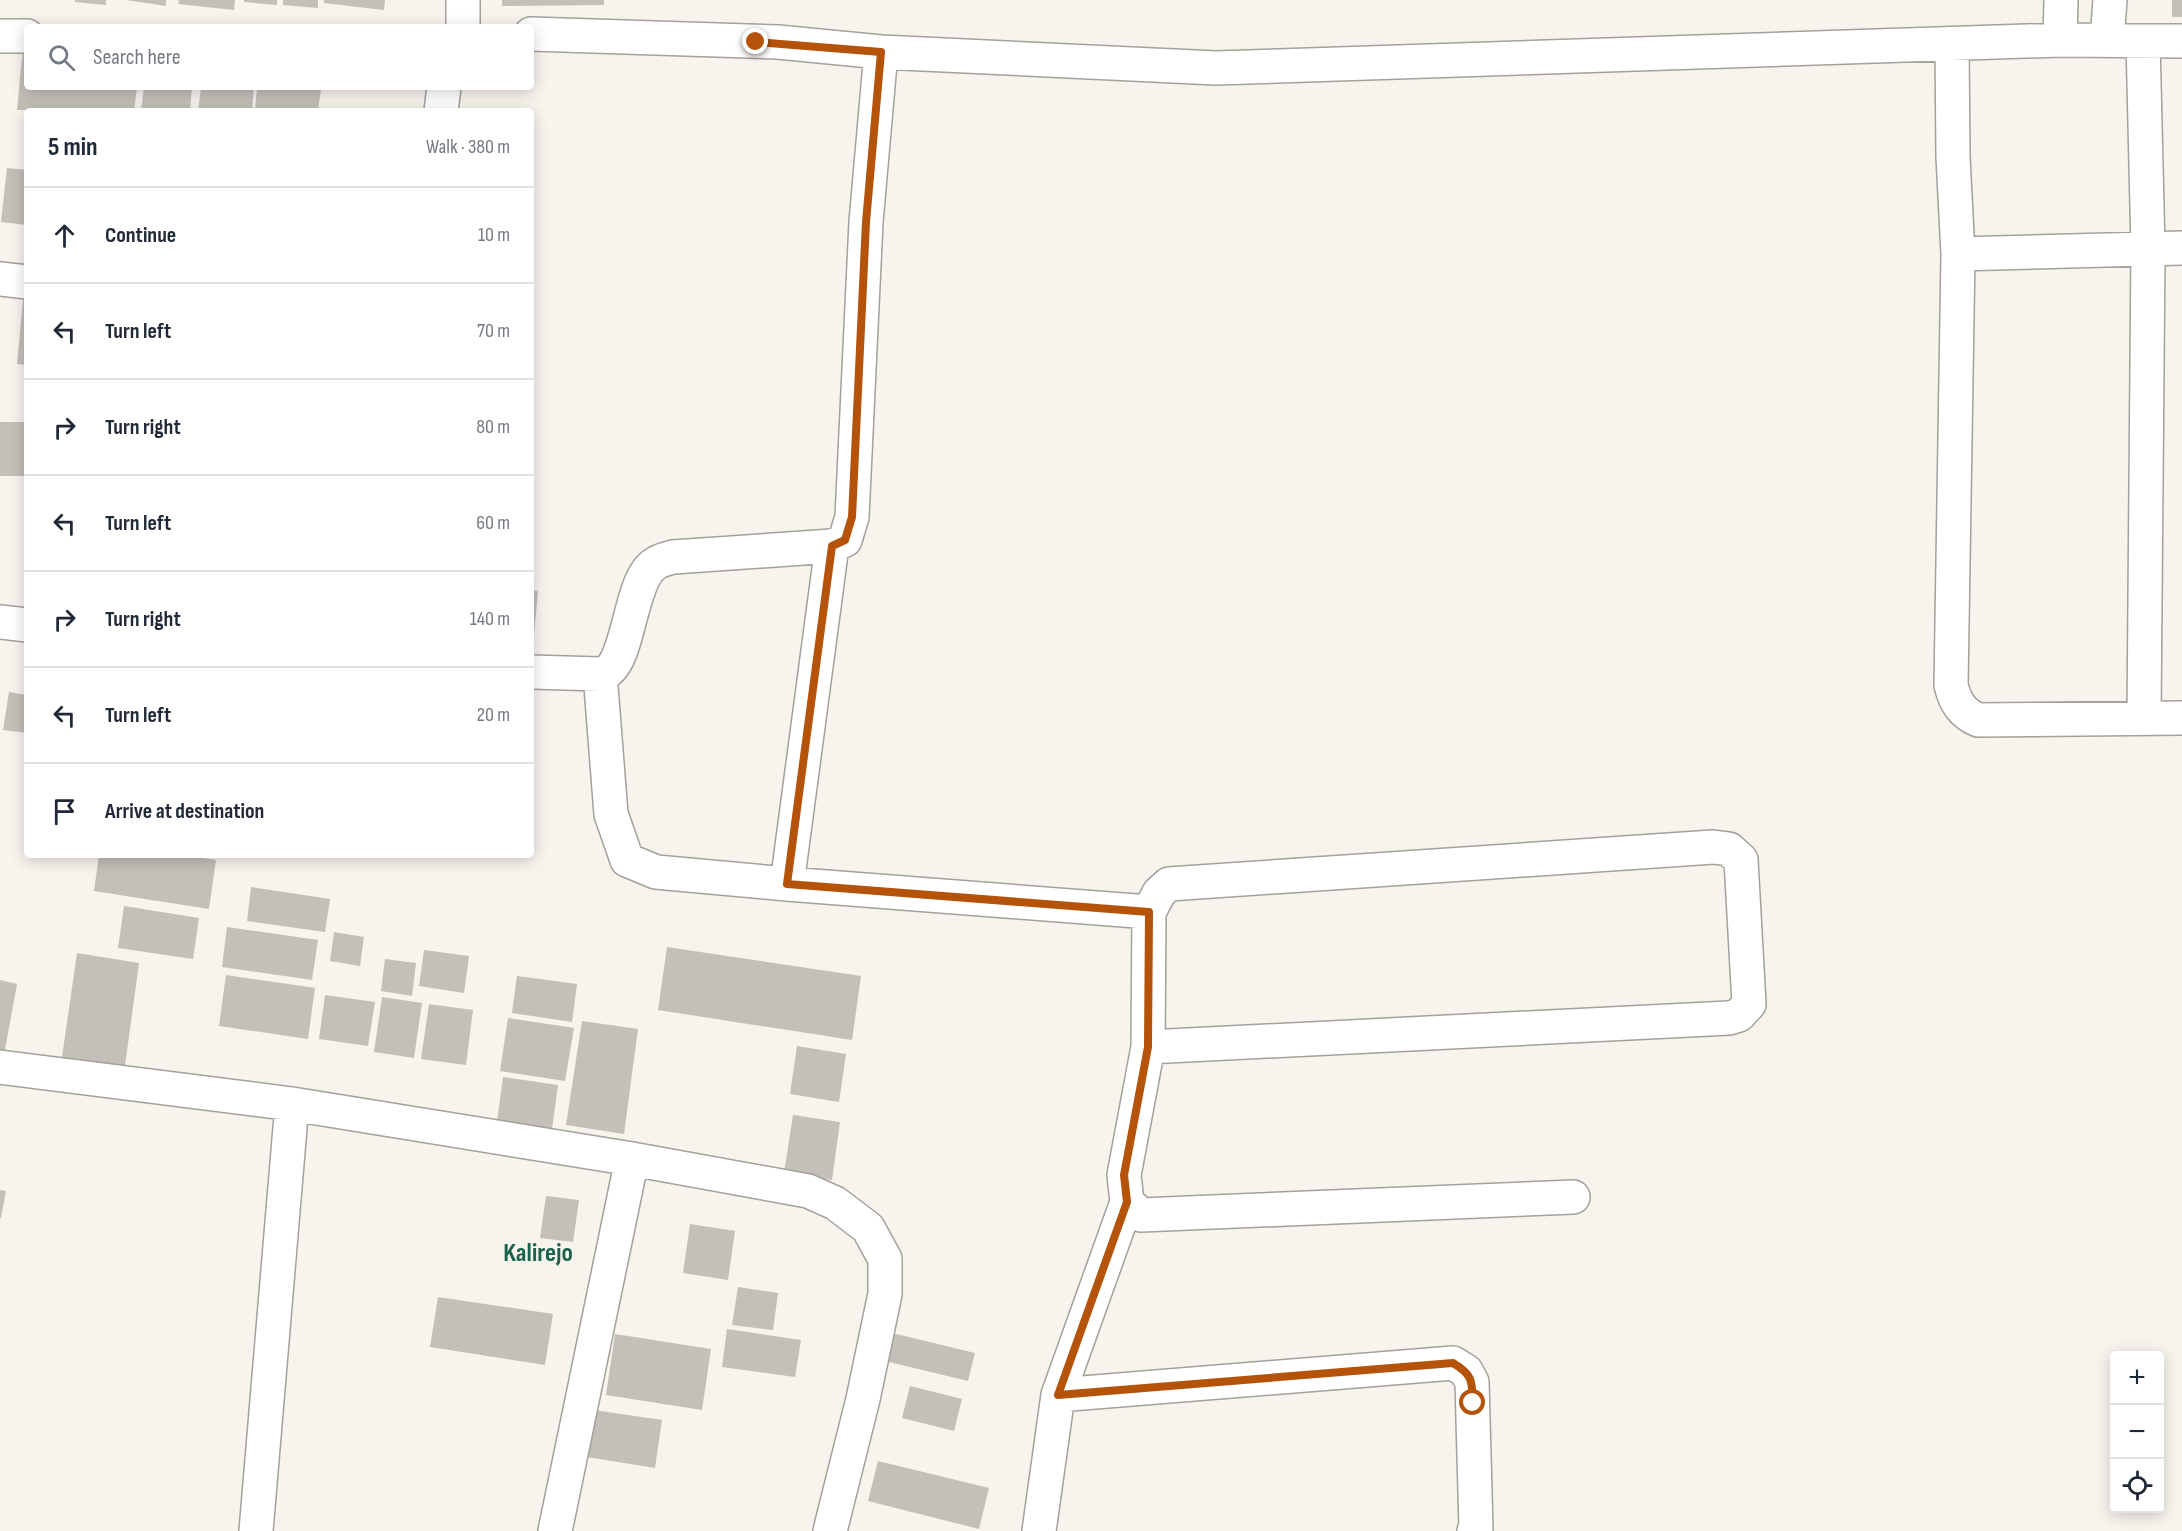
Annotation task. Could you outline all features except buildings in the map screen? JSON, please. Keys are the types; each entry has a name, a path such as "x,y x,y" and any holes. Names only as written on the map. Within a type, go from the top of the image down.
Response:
{"street":[{"path":"463,0 464,24"},
{"path":"2060,40 2061,0"},
{"path":"2107,40 2110,0"},
{"path":"534,34 778,42 881,52 1216,68 2060,40 2182,41"},
{"path":"0,36 24,36"},
{"path":"2143,41 2148,249 2144,718"},
{"path":"1952,44 1953,157 1958,254 1951,685 1955,701 1968,715 1978,720 2182,718"},
{"path":"534,672 600,674 609,670 619,655 635,600 644,577 653,564 673,557 832,546 845,540 852,517 866,222 881,52"},
{"path":"441,108 444,90"},
{"path":"1958,254 2182,248"},
{"path":"0,279 24,282"},
{"path":"787,884 832,546"},
{"path":"0,622 24,625"},
{"path":"600,674 611,814 627,860 656,872 1149,912"},
{"path":"1039,1531 1058,1395 1127,1202 1124,1175 1148,1047 1149,912 1159,893 1169,884 1713,847 1729,849 1741,860 1749,1004 1739,1015 1729,1018 1148,1047"},
{"path":"0,1067 292,1104 808,1191 835,1203 868,1228 885,1259 885,1294 864,1400 830,1531"},
{"path":"256,1531 292,1104"},
{"path":"555,1531 632,1160"},
{"path":"1127,1202 1141,1215 1573,1197"},
{"path":"1058,1395 1453,1363 1466,1371 1472,1382 1476,1529 1474,1531"}],"district":[{"name":"Kalirejo","path":"538,1252"}],"route":[{"path":"756,42 881,52 866,222 852,517 845,540 832,546 787,884 1149,912 1148,1047 1124,1175 1127,1202 1058,1395 1453,1363 1466,1371 1472,1382 1473,1403"}]}
